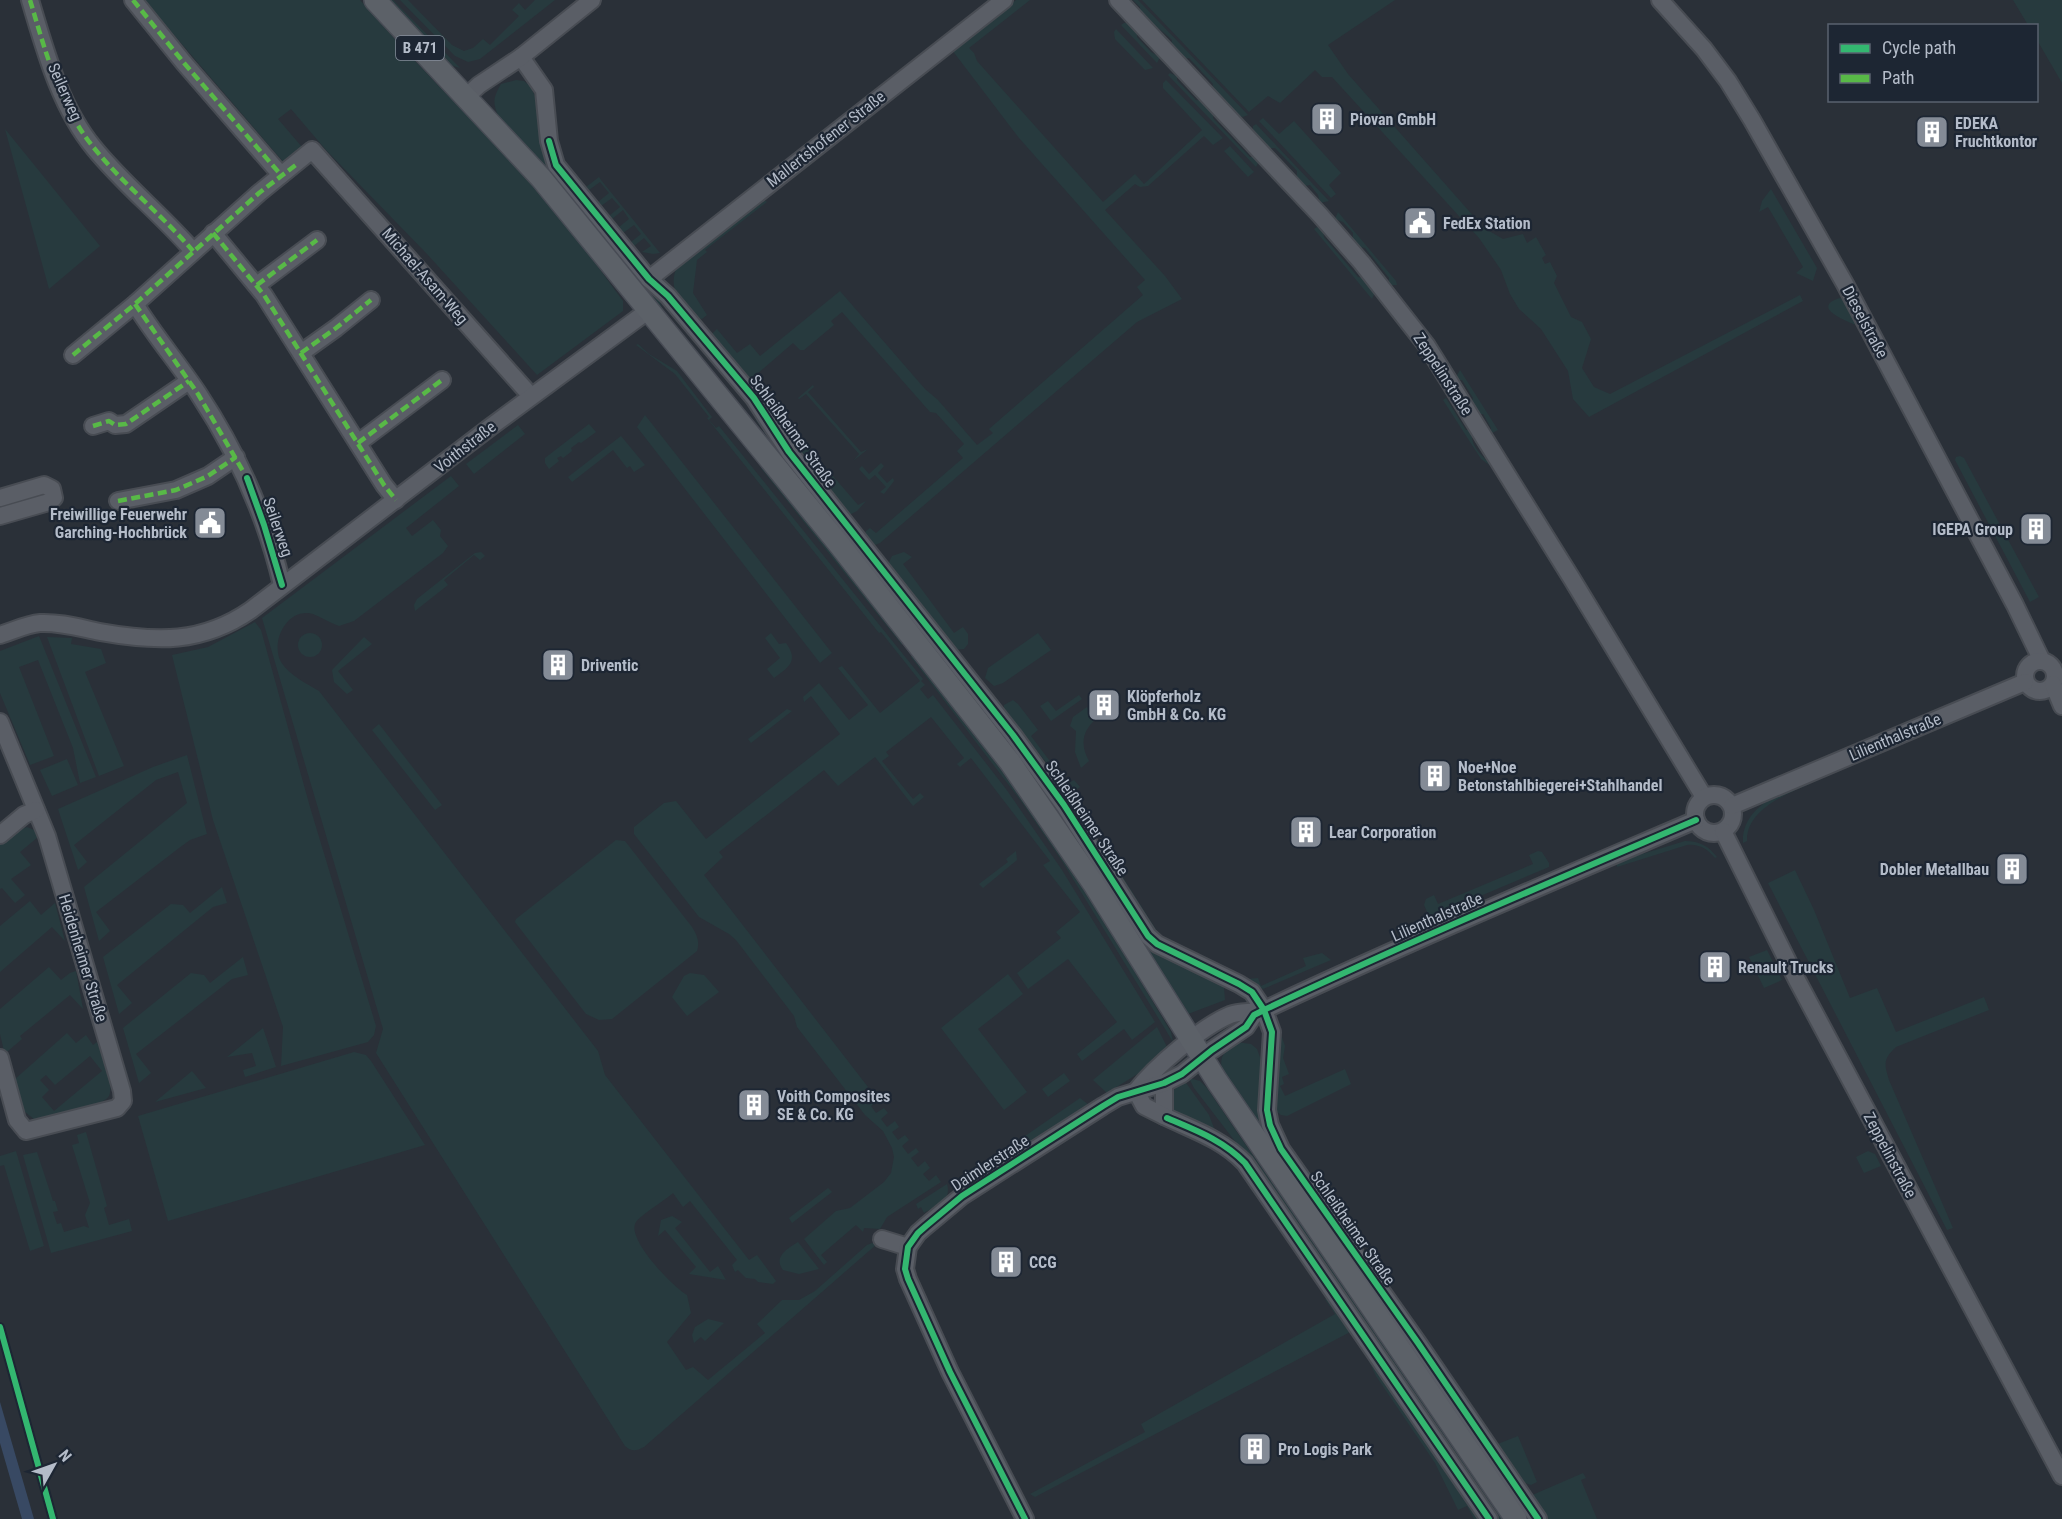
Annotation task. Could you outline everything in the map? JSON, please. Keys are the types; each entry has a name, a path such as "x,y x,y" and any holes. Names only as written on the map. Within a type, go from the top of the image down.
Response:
{"main road":[{"name":"Schleißheimer Straße","path":"375,0 541,178 853,561 1011,762 1065,840 1197,1049 1336,1259 1427,1387 1516,1519"}],"street":[{"name":"Seilerweg","path":"30,0 68,107 93,147 147,204 174,228 193,251"},
{"path":"73,355 135,304 281,175 184,63 134,0"},
{"path":"466,97 479,85 521,57 592,0"},
{"name":"Mallertshofener Straße","path":"649,279 1004,0"},
{"name":"Zeppelinstraße","path":"1118,0 1362,262 1426,346 1553,548 1704,797"},
{"name":"Dieselstraße","path":"1660,0 1704,49 1728,81 1752,120 1856,305 2015,605 2042,661"},
{"name":"Schleißheimer Straße","path":"521,57 544,90 549,141 556,165 649,279 668,296 754,398 789,452 1013,735 1064,805 1148,936 1157,944 1252,992 1264,1010 1272,1032 1267,1110 1269,1125 1281,1149 1418,1343 1538,1519"},
{"name":"Michael-Asam-Weg","path":"281,175 312,150 531,396"},
{"path":"213,233 257,285 396,500"},
{"path":"257,285 317,240"},
{"path":"301,352 336,328 370,300"},
{"name":"Seilerweg","path":"135,304 189,381 247,478 282,585"},
{"name":"Voithstraße","path":"0,635 37,623 58,623 155,640 188,636 231,623 648,309"},
{"path":"358,443 442,380"},
{"path":"93,426 109,421 115,425 126,424 189,381"},
{"path":"118,501 176,490 208,476 236,457"},
{"path":"0,498 44,485 52,489 54,498 49,502 0,516"},
{"path":"2042,661 2053,669 2055,676 2053,684 2046,690 2036,691 2025,682 2024,673 2033,662 2042,661"},
{"name":"Lilienthalstraße","path":"1732,806 2025,682"},
{"path":"2053,684 2062,706"},
{"name":"Heidenheimer Straße","path":"0,722 47,836 123,1101 117,1108 26,1131 17,1120 0,1058"},
{"path":"1720,795 1732,806 1733,818 1728,828 1723,831 1717,833 1704,830 1696,820 1695,810 1704,797 1720,795"},
{"path":"0,835 24,814 36,810"},
{"name":"Lilienthalstraße","path":"1197,1049 1246,1027 1254,1016 1264,1010 1345,972 1696,820"},
{"name":"Zeppelinstraße","path":"1723,831 1797,980 2062,1476"},
{"name":"Daimlerstraße","path":"908,1247 918,1233 962,1196 1103,1106 1118,1097 1164,1083 1182,1074 1197,1049"},
{"name":"Daimlerstraße","path":"1136,1091 1149,1075 1197,1049"},
{"path":"1164,1083 1165,1117"},
{"path":"1136,1091 1144,1106 1218,1141 1234,1151 1245,1163 1489,1519"},
{"path":"882,1239 908,1247 905,1269 915,1296 950,1372 1026,1519"}],"green space":[{"path":"144,0 360,0 553,208 623,301 623,311 537,375 427,254 326,150 291,109 278,119 302,147 285,164"},
{"path":"385,0 393,0 460,68 450,65"},
{"path":"400,0 408,0 452,45 464,51 473,48 483,39 490,45 519,16 512,10 519,3 525,10 535,0 555,0 480,59 468,62 455,56"},
{"path":"1016,0 1030,0 969,48 977,61 1103,202 1135,174 1144,184 1202,130 1163,88 1166,80 1223,138 1213,145 1204,136 1148,186 1140,187 1135,184 1105,210 1165,276 1182,299 1137,322 880,543 872,546 864,537 866,531 870,528 876,533 963,458 957,451 964,444 936,413 930,412 842,312 831,321 834,325 804,350 800,350 793,343 757,374 763,382 752,384 712,338 713,333 717,329 737,353 750,344 760,356 840,291 977,445 993,433 989,429 1143,295 1137,287 1145,280 1019,138 952,50"},
{"path":"1133,0 1138,0 1248,115 1238,116 1189,58 1183,59 1171,46 1172,40 1140,13 1140,7"},
{"path":"1142,0 1395,0 1328,45 1348,74 1484,228 1503,239 1523,234 1527,243 1536,237 1546,255 1542,258 1545,264 1550,262 1557,276 1554,283 1571,317 1582,322 1591,339 1582,368 1594,387 1610,394 1800,295 1803,301 1589,417 1573,399 1568,371 1541,329 1519,309 1510,294 1501,270 1479,238 1332,77 1322,77 1315,70 1280,103 1268,96 1249,112"},
{"path":"2013,0 2062,0 2062,83 2038,42 2038,24 2027,24"},
{"path":"1129,23 1137,32 1137,37 1151,52 1160,57 1157,63 1121,25"},
{"path":"1116,29 1153,68 1145,70 1115,39"},
{"path":"1170,73 1177,76 1177,80 1196,100 1203,101 1214,113 1213,118 1250,157 1255,157 1259,161 1256,167 1168,75"},
{"path":"516,80 524,81 530,86 536,98 547,162 657,296 669,323 498,115 494,103 501,84"},
{"path":"1263,118 1279,134 1294,121 1341,173 1329,185 1336,194 1331,198 1259,121"},
{"path":"1256,124 1329,201 1320,203 1318,195 1310,185 1304,186 1297,177 1297,171 1275,148 1268,148 1253,131 1253,126"},
{"path":"5,129 100,246 49,289"},
{"path":"1230,146 1254,172 1248,177 1224,151"},
{"path":"599,177 660,253 642,252 651,246 644,238 634,246 631,242 641,234 634,225 623,233 619,227 629,219 623,210 612,219 609,216 620,207 612,198 601,206 598,202 609,193 600,182 589,190 586,187"},
{"path":"1771,189 1817,268 1813,281 1796,273 1803,267 1768,207 1759,212 1762,201"},
{"path":"762,198 767,202 705,250 707,252 697,260 693,293 707,315 702,319 697,318 677,295 674,275 677,266"},
{"path":"1338,212 1397,285 1388,285 1389,278 1365,248 1359,247 1353,241 1353,233 1343,222 1335,219"},
{"path":"1317,227 1323,231 1324,237 1358,277 1365,278 1375,292 1372,299 1314,229"},
{"path":"1840,298 1848,300 1858,324 1845,320 1829,309 1828,305"},
{"path":"638,344 649,354 677,371 712,417 709,420 716,428 719,426 923,679 921,681 925,685 920,689 928,699 933,695 1006,789 1062,870 1155,1022 1132,1040 1124,1029 1082,1061 1077,1054 1117,1022 1068,959 1028,989 1017,973 1061,938 1056,932 1080,912 1043,865 1050,861 971,758 960,767 957,764 964,758 931,717 886,752 889,756 882,761 913,799 920,793 924,797 913,806 875,757 838,786 824,770 719,852 723,857 704,875 868,1087 861,1093 866,1099 873,1094 878,1100 871,1106 876,1113 884,1108 888,1113 881,1119 887,1127 895,1121 899,1127 892,1132 898,1140 905,1135 909,1140 902,1146 908,1154 916,1148 919,1152 911,1158 918,1167 925,1161 930,1168 923,1174 929,1181 936,1175 941,1182 887,1217 880,1229 864,1228 863,1232 856,1225 821,1255 827,1262 824,1265 804,1239 836,1211 850,1208 884,1182 891,1173 894,1157 892,1148 883,1131 865,1115 797,1027 794,1016 736,940 699,917 634,834 634,827 664,803 676,801 706,839 840,734 811,696 804,702 803,697 819,683 849,720 868,705 838,668 842,666 880,713 920,681 707,418 709,417 675,374 636,345"},
{"path":"1460,370 1498,430 1490,434 1491,428 1483,414 1478,414 1471,403 1473,398 1462,380 1456,377"},
{"path":"813,385 814,387 808,392 861,452 868,449 853,461 859,454 806,394 798,398"},
{"path":"770,395 775,396 769,402 858,505 866,501 857,511 849,515 775,423 765,401"},
{"path":"1446,398 1466,430 1469,430 1472,435 1474,445 1495,469 1481,459 1443,400"},
{"path":"645,415 832,653 820,663 637,427"},
{"path":"759,418 1042,781 1143,938 1219,981 1224,988 1225,1000 1188,1014 1180,1005 1144,943 1086,857 789,470 756,420"},
{"path":"589,424 596,432 571,448 572,451 563,458 561,456 557,458 559,461 549,469 545,458"},
{"path":"518,425 525,434 474,474 466,464"},
{"path":"621,436 645,465 634,472 630,466 627,468 613,450 572,482 568,477"},
{"path":"1960,456 1964,458 2039,597 2030,602 1955,460"},
{"path":"881,463 884,466 878,473 887,483 893,478 894,481 884,494 880,492 886,487 875,475 869,480 859,469 862,466 869,474"},
{"path":"760,467 778,480 903,642 902,645"},
{"path":"451,476 459,486 406,528 412,536 433,520 441,530 440,536 448,546 443,553 354,621 339,626 313,614 304,613 295,616 283,628 279,636 278,654 281,662 293,675 319,691 598,1051 605,1075 749,1260 757,1255 776,1281 773,1284 758,1282 755,1279 746,1278 738,1270 735,1272 732,1265 737,1260 690,1201 683,1207 673,1193 639,1219 634,1229 637,1239 662,1273 687,1295 691,1313 667,1342 686,1370 693,1367 708,1380 765,1333 757,1324 782,1300 799,1300 815,1291 867,1245 877,1244 644,1447 636,1450 625,1446 376,1053 383,1029 262,618"},
{"path":"481,552 485,556 480,560 474,555 444,580 448,585 415,611 414,605 417,599 475,553"},
{"path":"904,552 912,557 903,564 954,633 963,627 968,634 968,644 964,649 953,650 888,564 892,556"},
{"path":"255,622 261,630 310,807 376,1026 374,1035 368,1042 281,1066 283,1027 213,820 172,655 208,647"},
{"path":"310,633 318,637 322,645 318,653 310,657 302,653 298,645 302,637"},
{"path":"771,633 779,644 786,643 792,655 788,667 774,678 767,669 780,658 765,638"},
{"path":"1038,633 1051,650 1003,683 994,686 985,678 988,668"},
{"path":"39,636 96,777 80,783 73,748 38,660 19,667 54,756 30,765 0,693 0,651"},
{"path":"47,637 72,638 71,644 101,649 106,663 85,672 124,766 99,776"},
{"path":"364,637 372,644 338,671 353,690 347,694 334,682 332,670"},
{"path":"912,654 916,655 1037,813 1171,1032 1173,1042 1062,861 1021,801 911,657"},
{"path":"1079,695 1082,699 1051,721 1040,706 1048,701 1056,711"},
{"path":"1013,700 1038,730 1031,736 1067,784 1074,780 1080,787 1071,794 1004,709 1004,705"},
{"path":"1087,707 1096,719 1085,733 1084,749 1089,761 1081,768 1075,752 1076,731 1070,726 1073,717"},
{"path":"787,709 792,711 751,743 748,739"},
{"path":"379,724 442,805 435,810 372,730"},
{"path":"187,755 207,834 190,840 96,912 110,931 99,941 84,887 187,803 178,772 156,780 74,845 87,862 78,870 58,809 153,767"},
{"path":"67,759 78,785 52,796 40,770"},
{"path":"1809,779 1810,784 1779,798 1760,812 1748,830 1747,841 1743,843 1744,830 1756,810 1776,795"},
{"path":"27,827 34,830 38,837 20,852 31,865 11,879 25,895 15,903 2,888 0,889 0,844 14,832"},
{"path":"1095,839 1100,841 1157,931 1167,941 1247,979 1258,978 1261,986 1306,966 1303,958 1322,953 1331,960 1263,989 1163,940 1155,934"},
{"path":"616,840 625,841 692,927 697,936 698,945 697,951 612,1019 599,1020 586,1014 515,922"},
{"path":"1685,841 1703,845 1717,857 1715,858 1699,846 1687,845 1617,867 1616,862"},
{"path":"1016,851 1017,860 983,888 979,884 1008,862 1006,859"},
{"path":"1538,851 1542,852 1549,867 1429,916 1424,905 1426,899 1434,895 1438,904 1533,864 1529,855"},
{"path":"1795,870 1850,998 1877,988 1896,1032 1984,997 1989,1010 1896,1047 1886,1062 1889,1080 1953,1228 1947,1230 1768,883"},
{"path":"222,887 227,903 213,907 117,985 132,1003 119,1014 103,957 171,904 183,905 190,913"},
{"path":"30,901 41,915 55,903 65,941 52,927 0,972 0,926"},
{"path":"1767,950 1782,980 1764,988 1749,957"},
{"path":"243,957 248,975 232,979 136,1054 151,1073 139,1083 123,1028 191,973 204,975 210,983"},
{"path":"49,967 61,980 76,971 83,1009 70,995 20,1036 22,1039 8,1051 4,1051 0,1034 0,1009"},
{"path":"690,973 704,975 719,992 687,1016 672,997 684,976"},
{"path":"1008,974 1023,994 978,1029 1027,1092 1004,1110 941,1028"},
{"path":"1157,1027 1169,1051 1155,1063 1107,1093 1093,1080"},
{"path":"263,1028 276,1067 245,1077 243,1070 256,1066 252,1053 227,1057"},
{"path":"1279,1029 1285,1046 1283,1058 1289,1074 1282,1077 1284,1084 1280,1086 1285,1096 1345,1069 1351,1084 1287,1116 1281,1115 1276,1111 1275,1102"},
{"path":"67,1033 76,1043 86,1035 93,1045 97,1042 109,1077 110,1091 105,1100 97,1104 62,1115 35,1120 24,1111 14,1080","holes":["90,1056 102,1071 54,1111 42,1097 49,1090 40,1080 46,1075 55,1085"]},
{"path":"1236,1042 1251,1044 1257,1049 1262,1063 1265,1133 1223,1073 1221,1063 1223,1055"},
{"path":"354,1052 366,1055 371,1061 425,1145 168,1221 138,1116"},
{"path":"192,1071 206,1088 155,1102"},
{"path":"1064,1073 1070,1081 1048,1097 1042,1089"},
{"path":"1189,1078 1200,1081 1207,1088 1507,1519 1498,1519 1264,1179 1194,1088"},
{"path":"1184,1080 1209,1115 1213,1131 1184,1118 1171,1106 1170,1099 1174,1090"},
{"path":"1080,1098 1089,1105 972,1179 963,1179"},
{"path":"86,1132 107,1206 104,1208 109,1225 129,1219 132,1231 51,1253 23,1155 37,1152 58,1211 53,1212 57,1224 61,1223 64,1232 84,1226 89,1228 85,1215 90,1203 72,1145 79,1143 77,1135"},
{"path":"16,1151 44,1246 30,1251 4,1165 0,1166 0,1156"},
{"path":"1868,1151 1875,1154 1881,1166 1864,1173 1856,1157"},
{"path":"947,1184 947,1195 942,1202 924,1213 921,1207 918,1209 916,1204"},
{"path":"828,1188 832,1192 792,1223 789,1218"},
{"path":"672,1216 682,1222 675,1228 710,1272 718,1266 726,1280 689,1274 696,1267 665,1230 658,1236 661,1220"},
{"path":"798,1242 819,1269 799,1274 783,1270 780,1257"},
{"path":"1332,1298 1354,1330 1035,1497 1030,1494 1145,1432 1141,1424 1335,1314 1325,1299"},
{"path":"708,1319 724,1323 705,1341 701,1337 694,1343 692,1335 695,1327"},
{"path":"1363,1349 1482,1519 1474,1519 1467,1506 1458,1510 1435,1463 1376,1376"},
{"path":"1518,1436 1537,1482 1531,1485 1519,1481 1495,1445"},
{"path":"1583,1473 1586,1478 1581,1480 1597,1519 1545,1519 1530,1496"}],"water":[{"path":"0,1402 34,1519 22,1519 0,1443"}],"marked path":[{"path":"30,0 55,77 82,132 118,175 193,251"},
{"path":"133,0 281,175"},
{"path":"73,355 135,304 259,193 297,164"},
{"path":"213,233 264,295 384,485 396,500"},
{"path":"257,285 317,240"},
{"path":"301,353 371,300"},
{"path":"135,304 198,394 247,478"},
{"path":"358,443 442,380"},
{"path":"93,426 109,421 115,425 126,424 189,381"},
{"path":"118,501 176,490 208,476 236,457"}],"cycle path":[{"path":"549,141 556,165 649,279 668,296 754,398 789,452 1013,735 1064,805 1148,936 1157,944 1252,992 1264,1010 1272,1032 1267,1110 1270,1125 1281,1149 1418,1343 1538,1519"},
{"path":"247,478 282,585"},
{"path":"1025,1519 950,1372 908,1279 905,1269 908,1247 918,1233 962,1196 1103,1106 1118,1097 1164,1083 1182,1074 1246,1027 1254,1015 1425,937 1696,820"},
{"path":"1167,1118 1218,1142 1245,1163 1489,1519"},
{"path":"0,1327 53,1519"}],"place":[{"name":"Piovan GmbH","path":"1327,119"},
{"name":"EDEKA Fruchtkontor","path":"1932,132"},
{"name":"FedEx Station","path":"1420,223"},
{"name":"Freiwillige Feuerwehr Garching-Hochbrück","path":"210,523"},
{"name":"IGEPA Group","path":"2036,529"},
{"name":"Driventic","path":"558,665"},
{"name":"Klöpferholz GmbH & Co. KG","path":"1104,705"},
{"name":"Noe+Noe Betonstahlbiegerei+Stahlhandel","path":"1435,776"},
{"name":"Lear Corporation","path":"1306,832"},
{"name":"Dobler Metallbau","path":"2012,869"},
{"name":"Renault Trucks","path":"1715,967"},
{"name":"Voith Composites SE & Co. KG","path":"754,1105"},
{"name":"CCG","path":"1006,1262"},
{"name":"Pro Logis Park","path":"1255,1449"}]}
